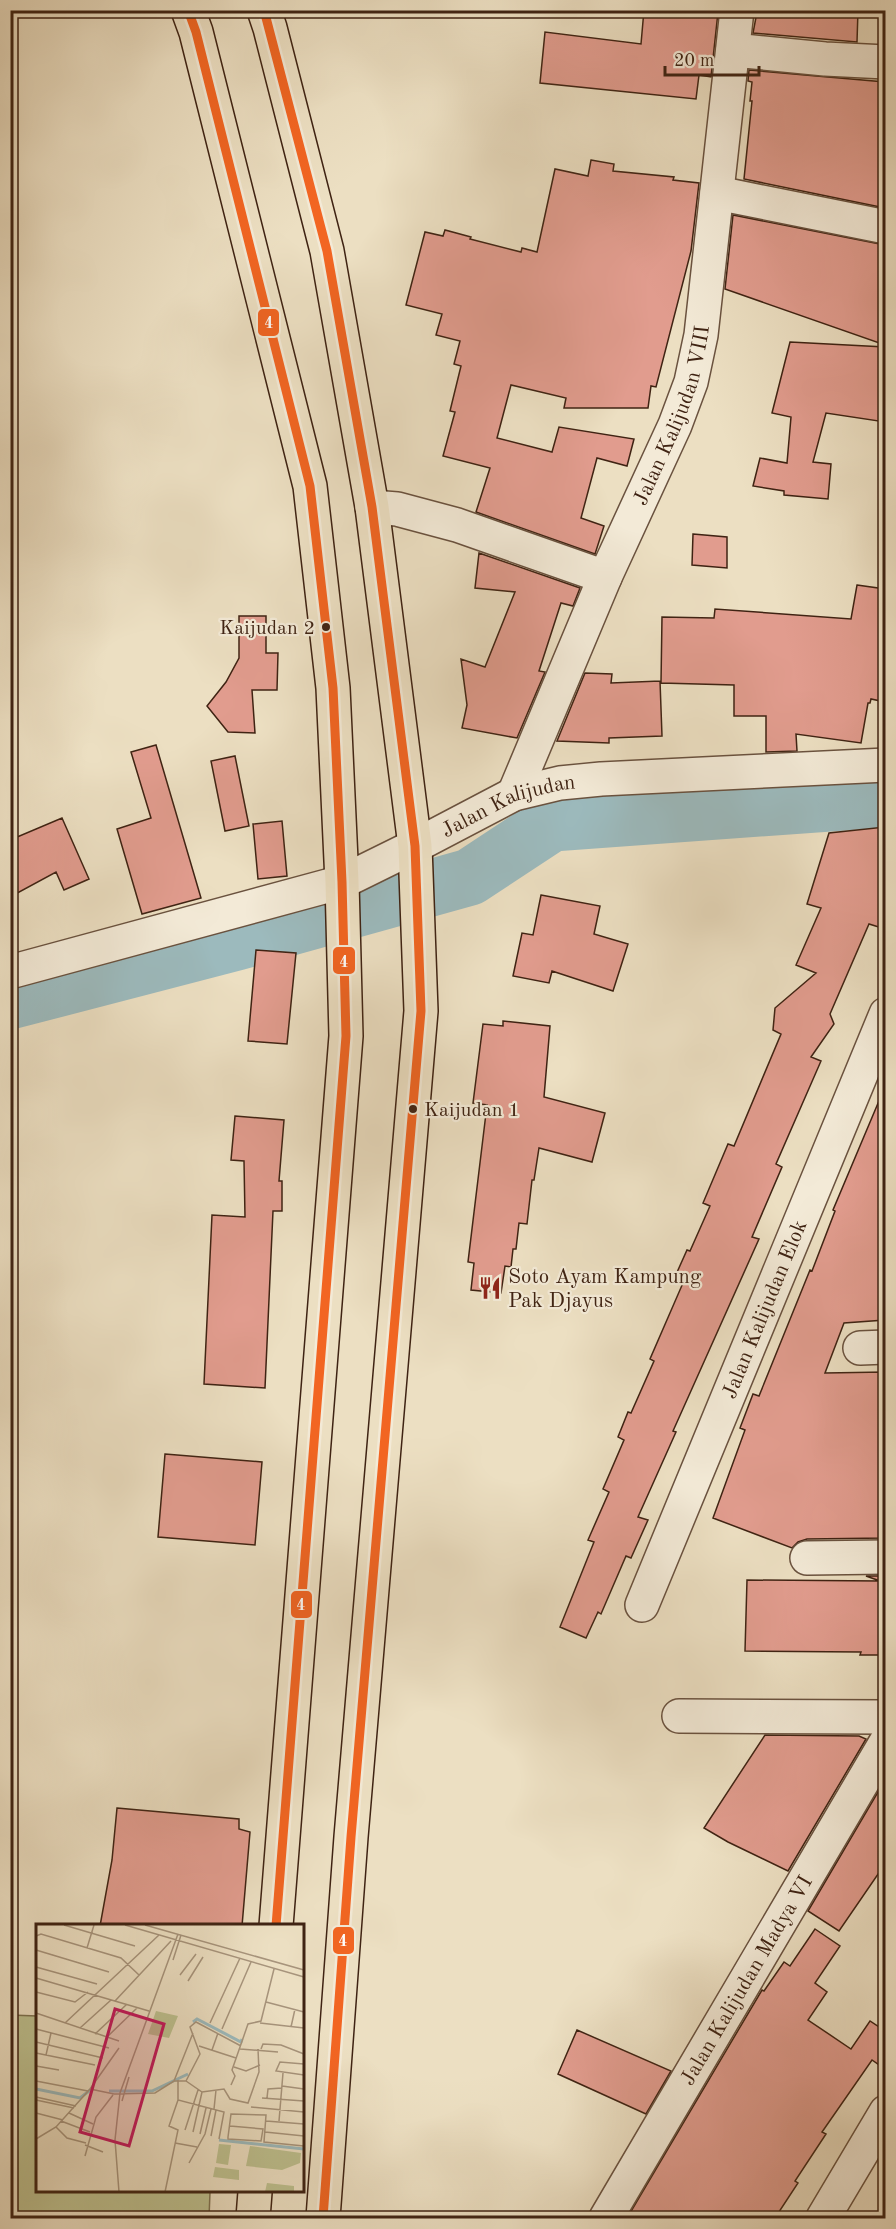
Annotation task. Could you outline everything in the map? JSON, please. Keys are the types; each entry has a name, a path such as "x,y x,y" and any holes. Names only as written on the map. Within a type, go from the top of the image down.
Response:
{"main road":[{"path":"188,10 196,33 310,486 333,688 346,1036 276,1924"},
{"path":"264,10 327,251 372,507 416,858 422,1011 351,1837 323,2218"},
{"path":"254,2218 255,2193"}],"street":[{"name":"Jalan Kalijudan VIII","path":"514,794 605,578 675,425 692,382 700,335 737,10"},
{"path":"733,50 885,62"},
{"path":"717,194 885,227"},
{"path":"372,507 397,509 457,525 605,578"},
{"name":"Jalan Kalijudan","path":"10,972 342,892 416,858 514,794 560,783 601,778 885,765"},
{"name":"Jalan Kalijudan Elok","path":"642,1605 885,1014"},
{"path":"807,1558 885,1557"},
{"path":"679,1716 885,1717"},
{"name":"Jalan Kalijudan Madya VI","path":"606,2218 885,1742"},
{"path":"823,2218 885,2112"}],"green space":[{"path":"10,2015 36,2016 36,2193 210,2193 209,2218 11,2218"}],"building":[{"path":"644,10 718,12 711,77 699,75 696,99 540,83 545,32 641,44"},
{"path":"784,10 858,10 857,42 753,33 757,12 783,14"},
{"path":"749,70 885,82 885,208 744,179 752,101 750,101 752,82 748,81"},
{"path":"591,160 614,164 613,171 674,177 673,180 699,183 691,251 656,387 651,386 648,408 564,408 566,398 511,385 497,438 552,452 559,427 634,439 627,466 597,458 581,518 604,526 595,554 476,512 490,468 443,456 455,412 450,411 461,366 454,364 460,341 436,335 442,314 406,305 425,232 443,236 445,230 521,252 522,248 537,252 555,169 588,176"},
{"path":"733,215 885,245 885,345 725,289"},
{"path":"790,342 885,347 885,422 826,413 813,462 831,464 828,499 784,495 784,491 753,486 760,458 787,463 791,417 772,413"},
{"path":"693,534 727,537 727,568 692,565"},
{"path":"479,553 580,588 573,606 561,603 539,671 545,672 517,738 462,728 467,705 461,659 485,667 515,592 475,588"},
{"path":"857,585 885,589 885,702 871,699 868,703 861,743 796,734 797,751 766,752 766,716 734,716 734,685 661,683 662,617 714,618 715,609 851,619"},
{"path":"239,616 266,616 266,653 278,653 277,690 252,690 255,733 228,732 207,706 226,682 239,658"},
{"path":"585,673 612,674 611,683 660,681 662,736 609,738 609,743 557,741"},
{"path":"156,745 201,898 142,914 117,829 151,818 131,752"},
{"path":"235,756 249,826 225,831 211,761"},
{"path":"62,818 89,879 64,890 56,872 10,897 10,840"},
{"path":"282,821 287,876 258,879 253,824"},
{"path":"885,827 885,929 869,924 830,1014 834,1024 811,1057 821,1061 776,1164 782,1167 752,1237 759,1239 673,1431 676,1432 638,1517 648,1520 631,1558 626,1556 601,1614 598,1612 586,1638 560,1627 594,1542 588,1540 609,1492 603,1489 624,1440 618,1437 654,1361 650,1359 683,1283 674,1279 687,1250 690,1251 710,1206 703,1203 728,1144 734,1146 781,1034 773,1030 775,1008 816,973 796,965 821,908 807,904 829,833"},
{"path":"541,895 600,906 594,934 628,944 613,991 552,971 549,983 513,976 522,933 533,935"},
{"path":"256,950 296,953 287,1044 248,1041"},
{"path":"503,1021 550,1026 544,1097 605,1113 592,1162 539,1148 534,1180 532,1180 527,1224 519,1223 516,1249 513,1249 511,1267 505,1266 501,1293 471,1290 474,1263 468,1262 487,1105 473,1103 483,1024 503,1026"},
{"path":"884,1089 885,1320 844,1323 825,1373 885,1372 885,1538 807,1539 798,1542 792,1548 713,1518 745,1430 740,1428 753,1394 759,1396 810,1270 812,1271 835,1211 833,1210"},
{"path":"235,1116 284,1120 279,1181 282,1181 282,1211 273,1211 265,1388 204,1384 212,1215 245,1217 244,1161 231,1160"},
{"path":"165,1454 262,1462 255,1545 158,1537"},
{"path":"866,1576 885,1576 885,1655 860,1655 861,1652 745,1651 747,1580 880,1581"},
{"path":"765,1735 859,1736 866,1739 788,1871 704,1828"},
{"path":"885,1780 885,1864 839,1931 808,1911"},
{"path":"117,1808 239,1819 239,1829 250,1832 242,1924 100,1924 112,1860"},
{"path":"815,1929 840,1946 815,1983 827,1992 808,2020 851,2049 870,2021 885,2031 885,2069 872,2060 822,2132 826,2134 795,2181 798,2183 775,2218 627,2218 762,1990 764,1991 784,1962 790,1966"},
{"path":"577,2030 671,2071 646,2114 558,2074"}],"waterway":[{"path":"10,1001 237,942 470,877 552,823 886,799"}],"transit line":[{"name":"4","path":"188,10 196,32 310,486 333,688 342,882 346,1036 276,1924"},
{"name":"4","path":"264,10 327,251 372,507 415,846 421,1011 351,1837 323,2218"}],"place":[{"name":"Kaijudan 2","path":"326,627"},
{"name":"Kaijudan 1","path":"413,1109"},
{"name":"Soto Ayam Kampung Pak Djayus","path":"490,1288"}]}
